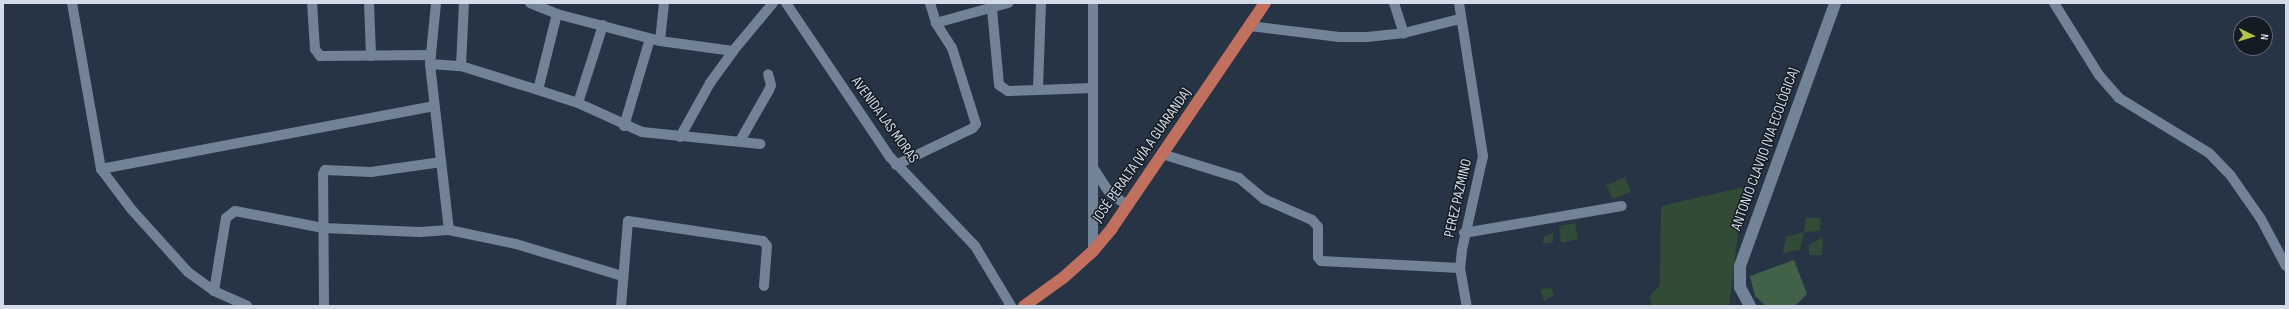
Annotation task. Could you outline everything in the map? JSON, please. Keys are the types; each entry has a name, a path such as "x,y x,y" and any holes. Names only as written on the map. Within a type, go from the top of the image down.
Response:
{"highway":[{"name":"JOSÉ PERALTA (VÍA A GUARANDA)","path":"1024,306 1063,278 1093,251 1129,206 1162,154 1265,3"}],"main road":[{"name":"ANTONIO CLAVIJO (VIA ECOLÓGICA)","path":"1750,306 1740,287 1740,266 1835,3"}],"street":[{"path":"72,3 101,169 132,210 188,272 214,291 247,306"},
{"path":"312,3 316,54 320,56 371,56 430,60 460,66 538,90 578,104 624,126 642,132 760,144"},
{"path":"369,3 371,56"},
{"path":"436,3 430,60 433,106 449,230"},
{"path":"460,66 464,3"},
{"path":"530,3 557,14 655,40 732,51"},
{"path":"624,126 655,40 664,3"},
{"path":"680,136 710,83 732,51 773,3"},
{"name":"AVENIDA LAS MORAS","path":"786,3 896,165 975,246 1011,306"},
{"path":"896,165 972,128 976,124 952,48 936,23 930,3"},
{"path":"936,23 992,9 1008,3"},
{"path":"1038,90 1041,3"},
{"path":"1093,3 1093,251"},
{"path":"1394,3 1404,33"},
{"name":"PEREZ PAZMINO","path":"1459,3 1460,19 1483,156 1464,233 1460,268 1466,306"},
{"path":"2054,3 2099,75 2118,98 2209,153 2231,176 2261,219 2286,266"},
{"path":"992,9 999,85 1008,91 1093,88"},
{"path":"538,90 557,14"},
{"path":"1250,26 1339,37 1368,37 1404,33 1460,19"},
{"path":"578,104 603,25"},
{"path":"740,141 769,90 771,84 768,74"},
{"path":"101,169 433,106"},
{"path":"1162,154 1240,178 1264,199 1312,220 1318,227 1318,257 1326,263 1460,268"},
{"path":"324,306 323,174 325,170 371,172 441,162"},
{"path":"1094,169 1110,194 1129,206"},
{"path":"1464,233 1622,206"},
{"path":"214,291 226,218 235,210 323,228 420,232 449,230 502,241 622,276"},
{"path":"621,306 622,276 628,221 764,241 767,246 764,286"}],"green space":[{"path":"1625,177 1631,192 1613,199 1606,185"},
{"path":"1744,187 1729,306 1652,306 1649,297 1660,285 1661,206"},
{"path":"1806,218 1821,218 1820,231 1804,232"},
{"path":"1575,223 1578,239 1561,243 1559,226"},
{"path":"1804,232 1800,250 1783,253 1786,237"},
{"path":"1553,233 1553,242 1543,244 1544,236"},
{"path":"1823,237 1822,255 1809,255 1809,245"},
{"path":"1794,260 1807,294 1795,306 1766,306 1755,296 1750,276"},
{"path":"1551,288 1554,295 1544,301 1540,289"}]}
